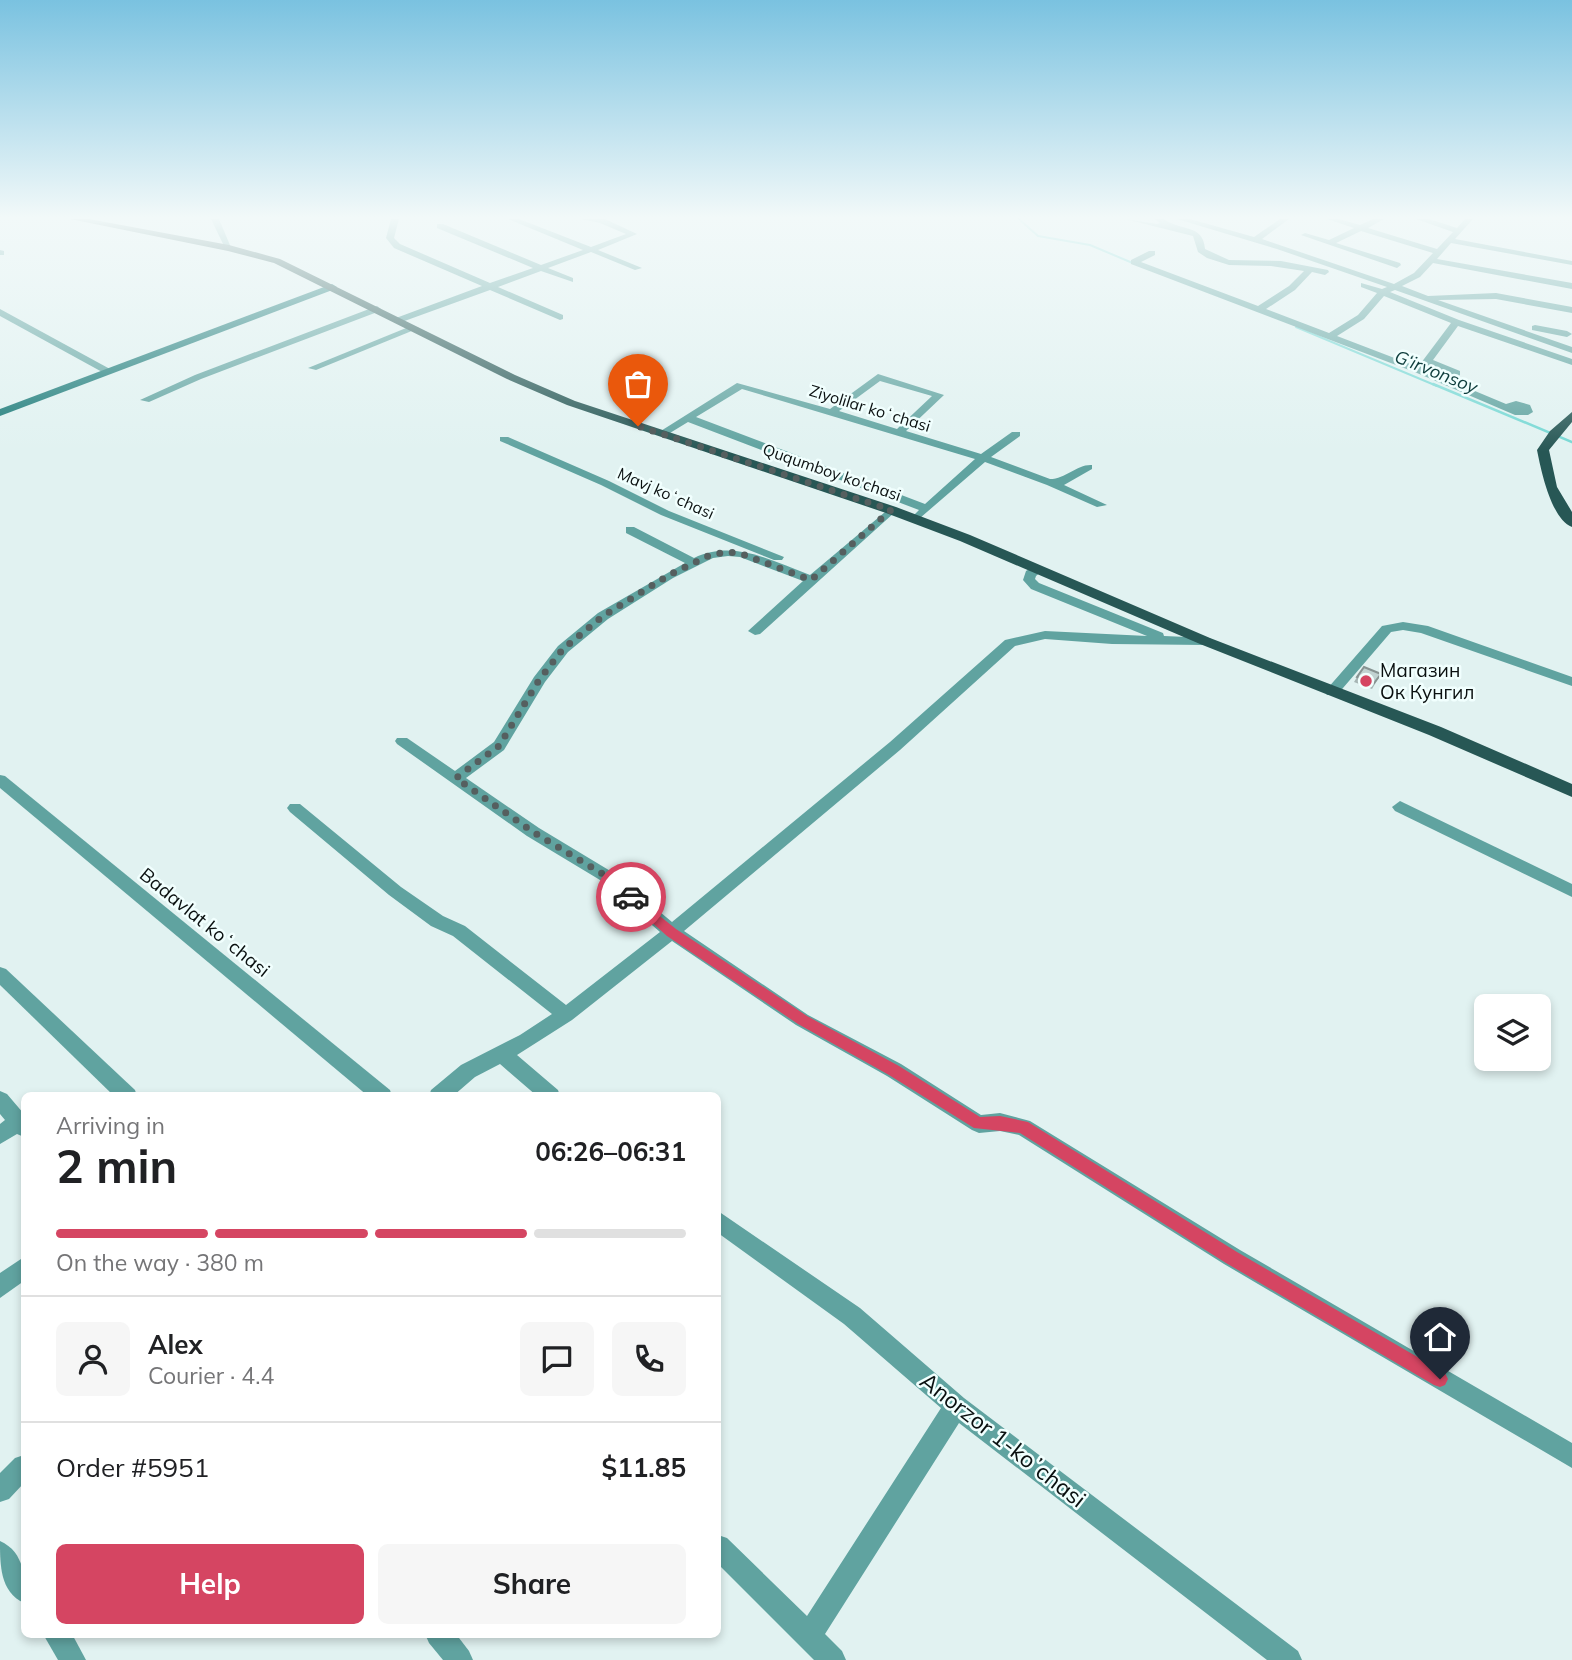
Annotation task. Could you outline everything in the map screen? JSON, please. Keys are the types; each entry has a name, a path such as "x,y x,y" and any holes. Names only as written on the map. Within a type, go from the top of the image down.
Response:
{"main road":[{"name":"Ququmboy ko'chasi","path":"351,296 559,398 915,519 1205,641 1435,731 1572,790"},
{"path":"1570,416 1543,450 1550,487 1572,523"}],"street":[{"path":"0,412 307,296"},
{"path":"399,320 464,296"},
{"path":"512,296 560,317"},
{"path":"1224,296 1420,371 1509,409"},
{"path":"1259,310 1279,296"},
{"path":"1331,336 1361,317 1379,296"},
{"path":"1391,296 1572,362"},
{"path":"1425,297 1463,296"},
{"path":"1499,296 1572,310"},
{"path":"1425,297 1572,350"},
{"path":"1436,301 1529,327 1570,333"},
{"path":"145,400 377,309"},
{"path":"0,312 107,371"},
{"path":"1420,371 1456,322"},
{"path":"313,368 414,328"},
{"path":"1428,361 1457,373 1443,381"},
{"path":"832,412 878,377 939,395 898,433"},
{"name":"Ziyolilar koʻchasi","path":"661,434 741,385 983,458 1049,482 1101,505"},
{"path":"688,418 926,509"},
{"path":"915,519 983,458 1016,434"},
{"name":"Mavj koʻchasi","path":"504,439 605,483 665,513 814,576"},
{"path":"1049,482 1062,482 1088,467"},
{"path":"755,631 891,510"},
{"path":"630,530 695,563"},
{"path":"456,778 499,746 563,649 603,616 695,563 710,555 735,553 814,576"},
{"path":"1037,570 1030,574 1029,580 1061,603 1166,639"},
{"path":"1332,692 1387,629 1403,626 1423,629 1572,682"},
{"path":"443,1092 468,1071 527,1041 566,1015 672,932 895,746 1010,643 1045,635 1112,640 1205,641"},
{"path":"402,741 533,832 606,876 672,932 802,1020 894,1070 979,1124 1000,1122 1023,1127 1232,1257 1572,1456"},
{"name":"Badavlat koʻchasi","path":"0,780 378,1092"},
{"path":"1400,807 1572,891"},
{"path":"295,808 395,891 437,921 460,931 566,1015"},
{"path":"0,974 124,1092"},
{"path":"501,1053 546,1092"},
{"path":"0,1100 21,1123"},
{"path":"0,1135 21,1124"},
{"name":"Аnorzor 1-koʼchasi","path":"721,1223 852,1316 956,1406 1289,1660"},
{"path":"0,1287 21,1270"},
{"path":"809,1636 956,1406"},
{"path":"0,1490 21,1470"},
{"path":"721,1550 833,1660"},
{"path":"0,1554 21,1586"},
{"path":"59,1638 72,1659"},
{"path":"441,1638 460,1660"}],"building":[{"path":"1364,667 1381,674 1374,683 1357,677"}],"waterway":[{"name":"G‘irvonsoy","path":"1296,327 1437,386"},
{"name":"G‘irvonsoy","path":"1433,384 1572,442"}],"way so far":[{"path":"631,897 606,876 533,832 456,778 499,746 539,680 563,649 603,616 630,599 669,575 710,555 728,552 742,554 811,580 891,510 638,426"}],"place":[{"name":"Магазин Ок Кунгил","path":"1366,681"}],"route":[{"path":"631,897 672,932 802,1020 894,1070 979,1124 1000,1122 1023,1127 1137,1200 1440,1379"}]}
